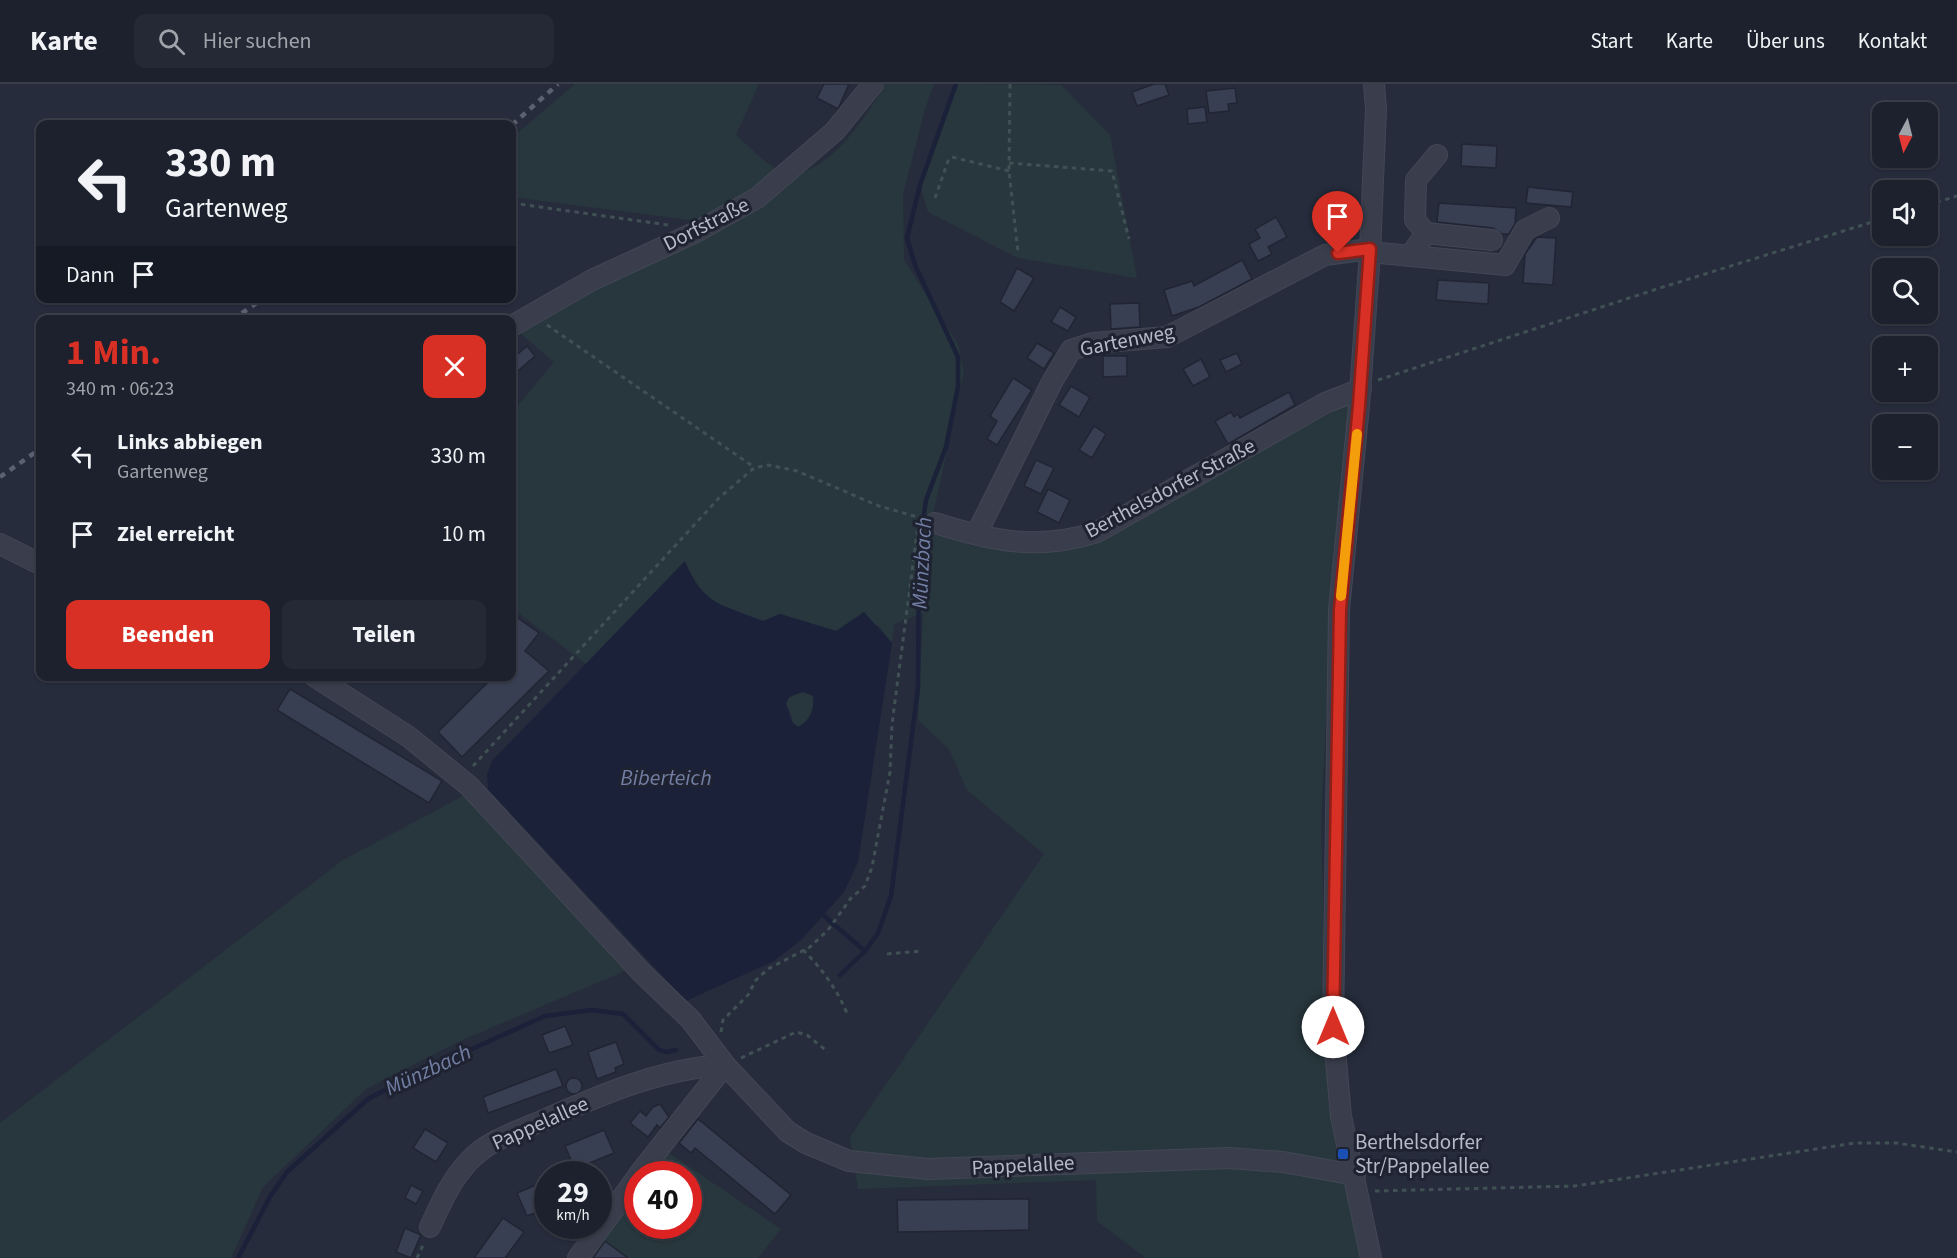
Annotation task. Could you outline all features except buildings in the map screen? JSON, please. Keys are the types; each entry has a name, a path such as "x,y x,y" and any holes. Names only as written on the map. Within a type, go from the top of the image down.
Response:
{"street":[{"name":"Dorfstraße","path":"516,323 601,275 696,232 757,198 835,131 873,84"},
{"path":"1371,1258 1357,1183 1341,1116 1335,1065 1333,1003 1340,610 1370,250 1376,110 1374,84"},
{"path":"1437,154 1416,180 1415,220 1426,233 1492,240"},
{"name":"Gartenweg","path":"977,533 1052,382 1071,351 1093,343 1167,337 1325,255 1370,250 1505,265 1525,230 1549,218"},
{"path":"1410,256 1426,233"},
{"name":"Berthelsdorfer Straße","path":"935,522 1007,541 1039,544 1069,541 1096,532 1325,403 1360,389"},
{"path":"0,544 36,562"},
{"path":"322,681 409,737 461,778 642,973 691,1020 721,1060 648,1161"},
{"name":"Pappelallee","path":"430,1227 447,1189 470,1160 494,1141 579,1104 637,1084 721,1060 788,1132 849,1161 928,1169 1229,1158 1284,1162 1357,1183"},
{"path":"578,1258 624,1194"}],"path":[{"path":"1010,84 1009,163 1018,252"},
{"path":"935,198 948,159 952,157 1010,171"},
{"path":"1009,163 1112,171 1129,238"},
{"path":"1938,203 1957,196"},
{"path":"516,204 687,228 696,232"},
{"path":"1360,389 1373,382 1649,291 1872,222"},
{"path":"530,314 754,468"},
{"path":"461,778 718,499 754,468 768,465 798,471 879,506 919,518 911,565 892,724 890,772 872,867 865,886 851,898 828,930 810,947 768,969 723,1020 721,1060 795,1032 807,1035 828,1052"},
{"path":"802,950 813,960 842,1002 848,1016"},
{"path":"887,954 922,951"},
{"path":"1357,1183 1575,1186 1855,1143 1906,1144 1957,1152"}],"shaded area":[{"path":"575,84 759,84 736,135 773,167 795,173 811,169 841,145 867,113 885,84 934,84 925,109 903,194 904,260 958,344 964,372 929,533 973,546 1040,552 1097,538 1351,402 1330,633 1321,822 1328,1089 1361,1258 1146,1258 1097,1221 1096,1180 858,1189 850,1137 1044,854 967,790 949,749 918,720 923,613 894,624 892,643 878,625 836,631 780,614 763,621 711,601 695,585 684,562 586,664 516,611 516,408 554,362 516,329 516,315 513,315 599,266 698,221 516,198 516,135"},
{"path":"956,84 1061,85 1110,135 1137,278 1018,258 928,212 920,185"},
{"path":"796,693 810,693 814,703 809,717 798,727 792,722 787,703 787,700"},
{"path":"465,795 625,971 462,1040 366,1089 263,1187 231,1258 0,1258 0,1123 343,860"},
{"path":"663,1149 681,1161 654,1161"},
{"path":"702,1175 781,1229 758,1258 582,1258 596,1239 612,1239 612,1217 624,1201 624,1239 702,1239"}],"water":[{"name":"Biberteich","path":"685,561 699,587 715,602 725,607 763,621 780,614 836,631 864,612 892,643 858,862 844,892 801,940 774,961 686,1001 488,789 487,775 492,761","holes":["803,692 813,696 811,714 798,727 792,722 786,704 789,697"]}],"waterway":[{"name":"Münzbach","path":"840,975 865,951 878,933 891,896 918,688 919,549 926,500 946,447 958,387 958,357 915,265 907,238 920,185 956,84"},
{"path":"824,916 865,951"},
{"name":"Münzbach","path":"238,1258 271,1195 287,1172 368,1099 412,1076 545,1016 592,1010 623,1014 659,1050 666,1052 676,1050"}],"railway":[{"path":"516,121 558,84"},
{"path":"239,315 257,303"},
{"path":"0,477 36,452"}],"slow traffic":[{"path":"1341,596 1357,434"}],"place":[{"name":"Berthelsdorfer Str/Pappelallee","path":"1343,1154"}],"route":[{"path":"1333,1027 1340,610 1359,406 1370,249 1338,253"}]}
